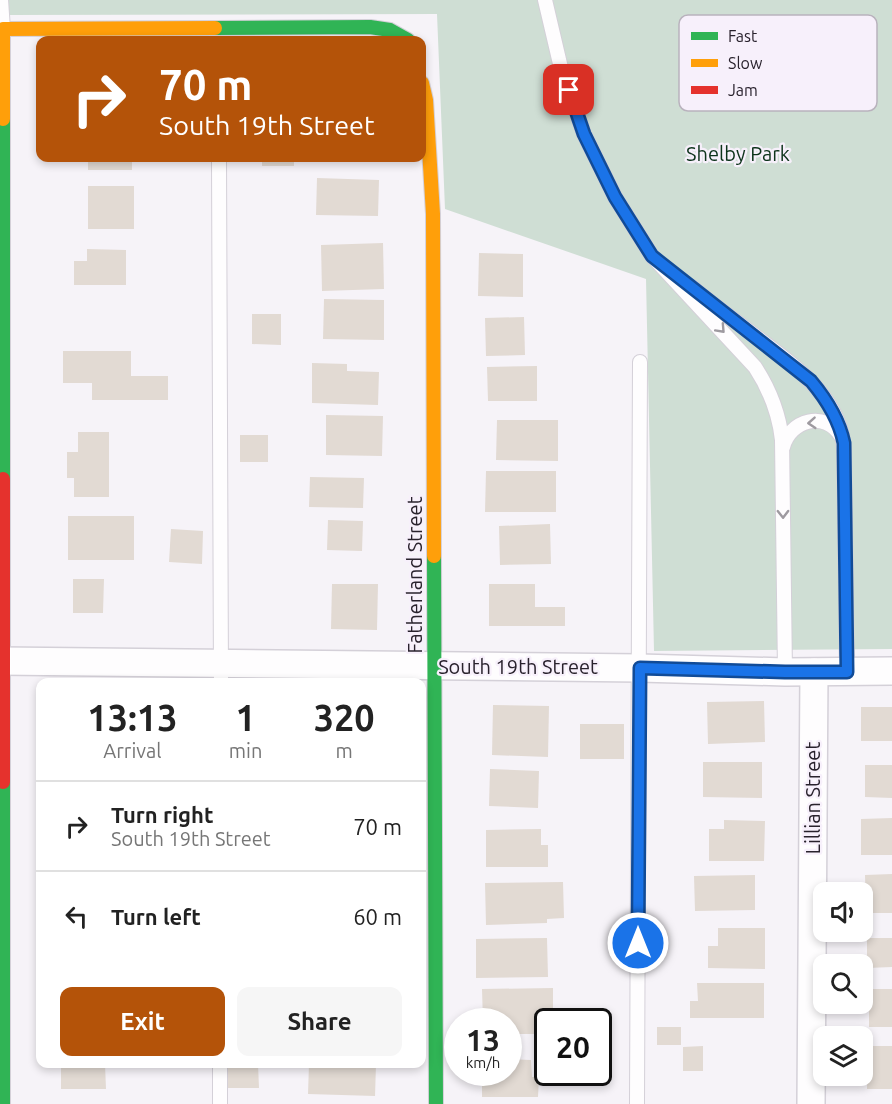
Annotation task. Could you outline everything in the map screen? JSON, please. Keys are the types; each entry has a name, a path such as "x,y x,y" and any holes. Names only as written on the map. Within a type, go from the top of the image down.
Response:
{"street":[{"path":"3,1104 3,29 218,34 377,28 396,32 402,36"},
{"name":"Fatherland Street","path":"426,100 433,214 436,1104"},
{"name":"South 19th Street","path":"2,661 220,673 435,667 640,668 785,672 892,671"},
{"name":"Lillian Street","path":"811,1104 814,672"}],"lane":[{"path":"1,0 3,29"},
{"path":"546,0 561,68 584,134 615,197 652,256 756,367 776,409 782,440 785,672"},
{"path":"219,162 220,673"},
{"path":"652,256 811,381 830,406 842,436 844,451 847,672"},
{"path":"637,1104 640,362"},
{"path":"782,455 783,443 789,433 797,426 812,421 824,422 837,430 841,436 844,451"},
{"path":"220,1068 220,1104"}],"green space":[{"name":"Shelby Park","path":"5,0 892,0 892,649 654,651 646,279 445,209 437,14 5,15"}],"building":[{"path":"88,162 132,162 132,170 88,170"},
{"path":"262,162 294,162 294,166 262,166"},
{"path":"317,178 379,180 378,216 316,215"},
{"path":"88,186 134,186 134,229 88,229"},
{"path":"383,243 384,289 322,291 321,245"},
{"path":"87,249 126,250 126,285 74,285 74,261 87,261"},
{"path":"479,253 523,254 523,297 478,296"},
{"path":"324,299 384,300 384,340 323,339"},
{"path":"252,314 281,314 281,345 252,344"},
{"path":"524,317 525,355 486,356 485,318"},
{"path":"63,351 131,351 131,376 168,376 168,400 92,400 92,383 63,383"},
{"path":"312,363 347,364 347,371 379,372 378,405 312,403"},
{"path":"537,366 537,401 488,401 487,367"},
{"path":"326,415 383,416 382,456 326,455"},
{"path":"497,420 558,420 558,461 496,460"},
{"path":"78,432 109,432 109,497 74,497 74,478 67,478 67,452 78,452"},
{"path":"240,435 268,435 268,462 240,462"},
{"path":"486,471 556,471 556,512 485,512"},
{"path":"310,477 364,478 363,508 309,507"},
{"path":"68,516 134,516 134,560 68,560"},
{"path":"328,520 363,521 362,551 327,550"},
{"path":"550,524 551,564 500,565 499,526"},
{"path":"171,529 203,531 202,564 169,562"},
{"path":"73,579 104,579 103,613 73,613"},
{"path":"332,584 378,584 377,630 331,629"},
{"path":"489,584 535,584 535,607 565,607 565,626 489,626"},
{"path":"764,701 765,742 708,744 707,702"},
{"path":"493,705 549,706 548,757 492,755"},
{"path":"861,707 892,707 892,741 861,741"},
{"path":"580,724 624,724 624,759 580,759"},
{"path":"703,762 762,762 762,798 703,797"},
{"path":"865,765 892,765 892,798 865,797"},
{"path":"490,769 539,771 538,808 489,806"},
{"path":"892,818 892,855 861,855 861,819"},
{"path":"724,820 765,821 764,861 709,861 709,829 724,829"},
{"path":"541,829 541,845 548,845 548,867 486,867 486,830"},
{"path":"892,874 892,913 873,913 873,882 865,882 865,875"},
{"path":"755,875 755,910 695,911 694,876"},
{"path":"563,882 564,918 547,919 547,923 486,925 485,883"},
{"path":"718,928 765,928 765,969 708,968 708,946 718,946"},
{"path":"547,938 548,977 476,978 476,939"},
{"path":"873,938 892,938 892,967 873,968 873,954 867,954 867,942 873,942"},
{"path":"697,983 764,983 764,1018 690,1018 690,1001 698,1001"},
{"path":"553,988 553,1008 534,1008 534,1034 522,1034 522,1008 483,1008 482,989"},
{"path":"873,989 892,989 892,1027 869,1026 869,1014 873,1014"},
{"path":"657,1027 681,1027 681,1045 657,1045"},
{"path":"703,1046 703,1071 683,1071 683,1047"},
{"path":"873,1046 892,1046 892,1089 867,1089 867,1086 873,1086"},
{"path":"522,1060 531,1060 534,1086 539,1086 538,1097 482,1097 482,1086 522,1086"},
{"path":"61,1068 105,1068 106,1089 61,1089"},
{"path":"225,1068 258,1068 259,1088 226,1088"},
{"path":"309,1068 376,1068 375,1096 308,1094"}],"traffic: fast":[{"path":"215,28 370,27 390,30 401,36"},
{"path":"3,119 3,479"},
{"path":"434,556 436,1104"},
{"path":"3,782 3,1104"}],"traffic: slow":[{"path":"3,119 3,29 215,28"},
{"path":"426,100 433,214 434,556"}],"traffic: jam":[{"path":"3,479 3,782"}],"route":[{"path":"569,90 584,134 615,197 652,256 800,370 830,406 844,443 847,672 640,668 638,943"}]}
